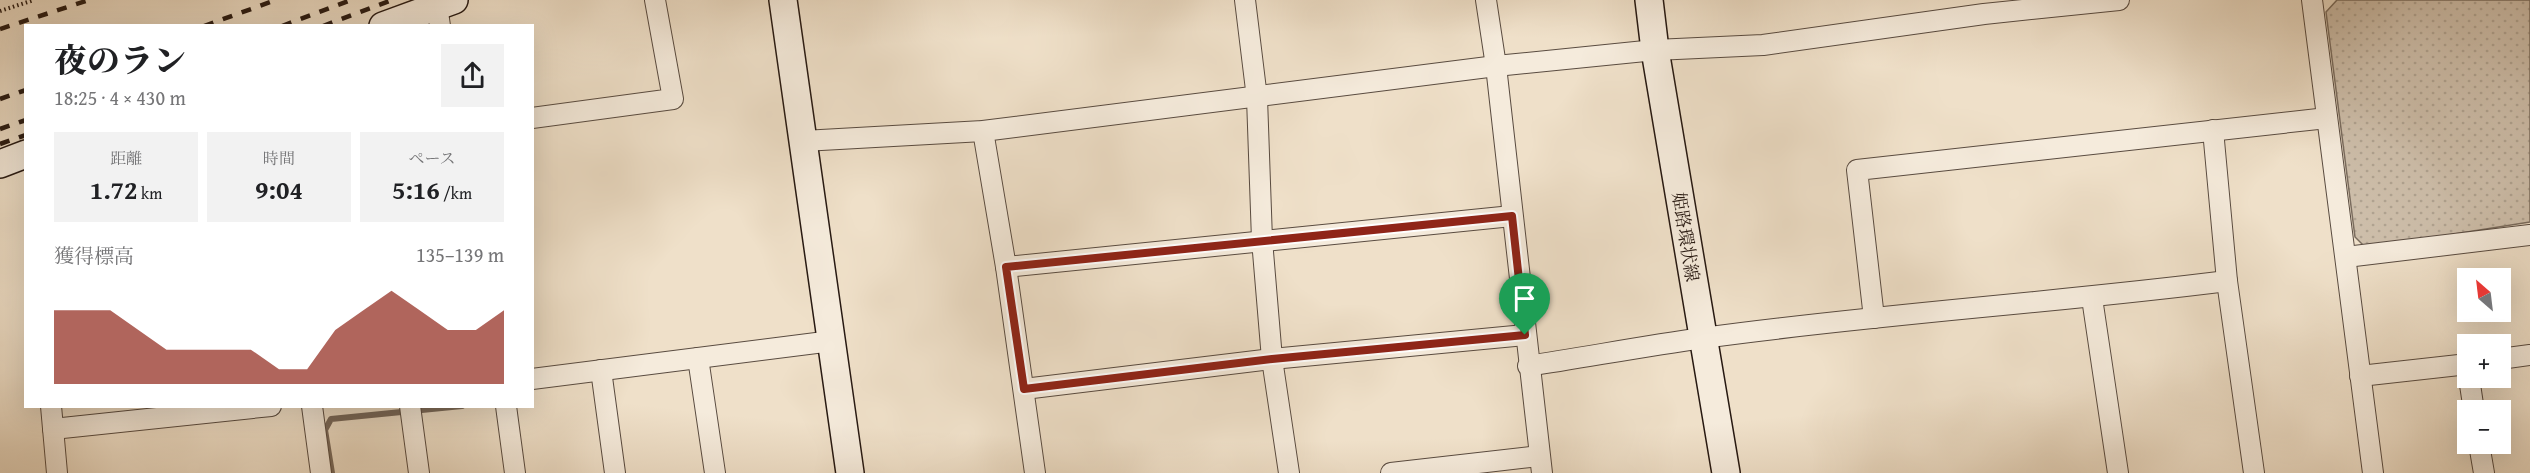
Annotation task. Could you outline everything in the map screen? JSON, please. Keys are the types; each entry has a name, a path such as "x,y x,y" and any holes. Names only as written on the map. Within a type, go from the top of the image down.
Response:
{"street":[{"path":"534,118 673,99 656,0"},
{"path":"783,0 850,473"},
{"path":"1245,0 1257,98 1263,240 1272,359 1289,473"},
{"path":"1404,472 1540,464 1496,66 1486,0"},
{"name":"姫路環状線","path":"1649,0 1655,50 1726,473"},
{"path":"803,141 983,132 1496,66 1655,50 1763,45 1983,7 2119,0"},
{"path":"2312,0 2373,473"},
{"path":"391,24 444,11"},
{"path":"1874,318 1857,170 2327,118"},
{"path":"2213,130 2228,281 2254,473"},
{"path":"983,132 1006,267 1035,473"},
{"path":"0,164 24,155"},
{"path":"1006,267 1512,216"},
{"path":"2346,257 2530,235"},
{"path":"1528,366 1703,338 1874,318 2092,298 2228,281"},
{"path":"2092,298 2118,473"},
{"path":"1024,389 1272,359 1525,335"},
{"path":"534,379 832,341"},
{"path":"2511,357 2530,354"},
{"path":"698,358 715,473"},
{"path":"2360,376 2457,365"},
{"path":"601,370 615,473"},
{"path":"51,408 57,473"},
{"path":"53,429 167,412 236,408"},
{"path":"312,408 321,473"},
{"path":"506,408 515,473"},
{"path":"411,413 419,473"},
{"path":"2481,454 2484,473"}],"path":[{"path":"0,11 34,0"}],"shaded area":[{"path":"2337,0 2530,0 2530,222 2366,248 2355,237 2326,12"}],"waterway":[{"path":"332,473 325,430 331,419 442,408"}],"railway":[{"path":"0,29 89,0"},
{"path":"210,24 276,0"},
{"path":"287,24 351,0"},
{"path":"328,24 392,0"},
{"path":"0,99 24,91"},
{"path":"0,129 24,121"},
{"path":"0,144 24,136"}],"route":[{"path":"1512,216 1525,335 1272,359 1024,389 1006,267 1512,216"}]}
